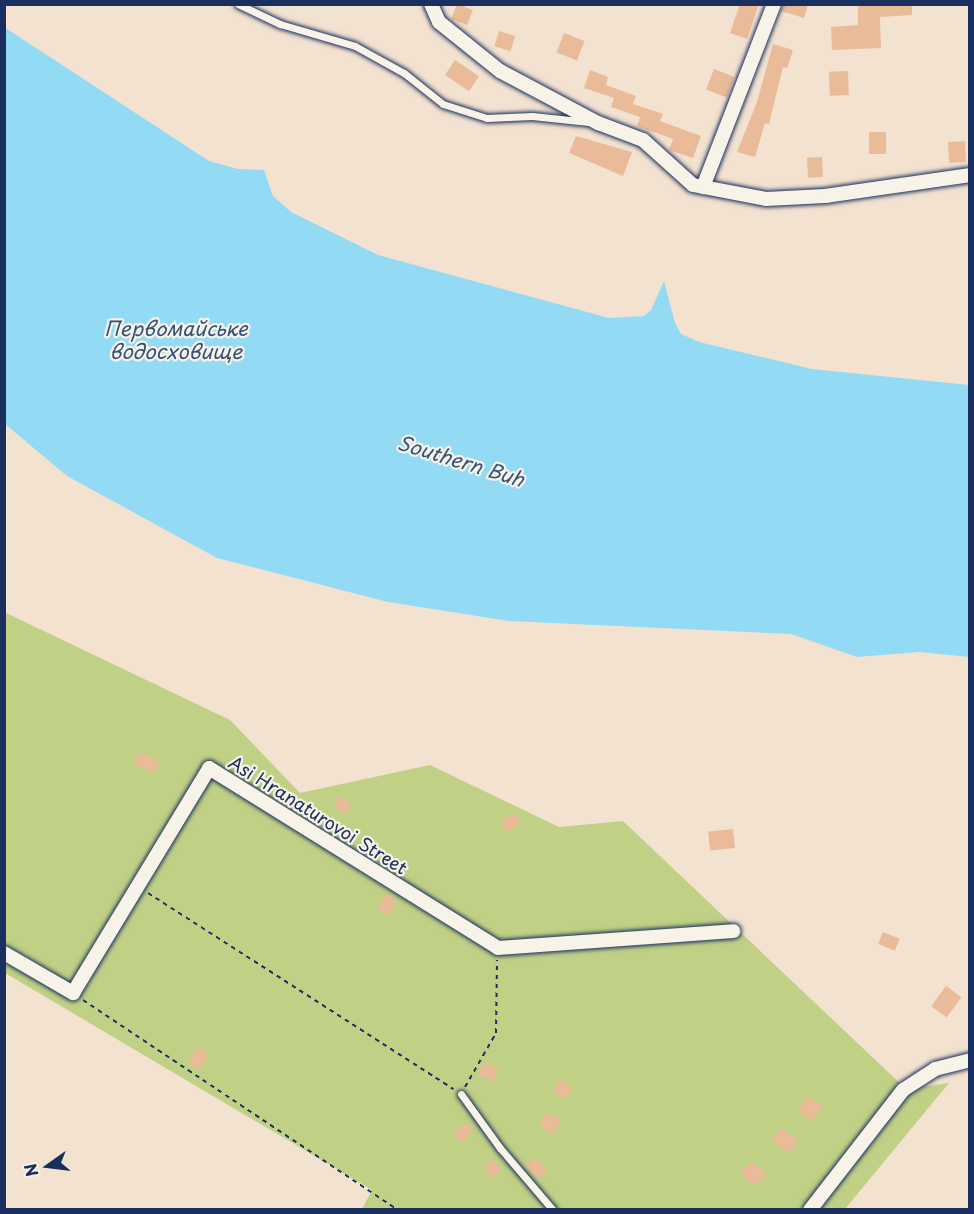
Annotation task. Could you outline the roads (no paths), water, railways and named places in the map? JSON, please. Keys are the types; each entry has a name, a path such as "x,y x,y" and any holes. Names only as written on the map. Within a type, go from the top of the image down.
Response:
{"street":[{"path":"431,4 439,22 500,71 598,123 642,140 693,185 766,199 825,196 969,175"},
{"path":"703,187 774,4"},
{"name":"Asi Hranaturovoi Street","path":"4,953 73,993 208,768 498,948 733,931"},
{"path":"810,1209 903,1090 935,1069 969,1060"}],"lane":[{"path":"238,4 280,24 354,46 404,73 443,104 487,118 532,116 598,123"},
{"path":"461,1094 500,1148 554,1209"}],"water":[{"name":"Первомайське водосховище","path":"4,27 209,161 238,169 264,170 273,196 291,212 378,255 609,318 644,316 651,310 664,281 675,323 681,334 699,342 812,369 969,385 969,657 919,652 857,657 791,634 509,621 388,602 217,558 67,476 5,424"}],"water label":[{"name":"Southern Buh","path":"461,461"}]}
